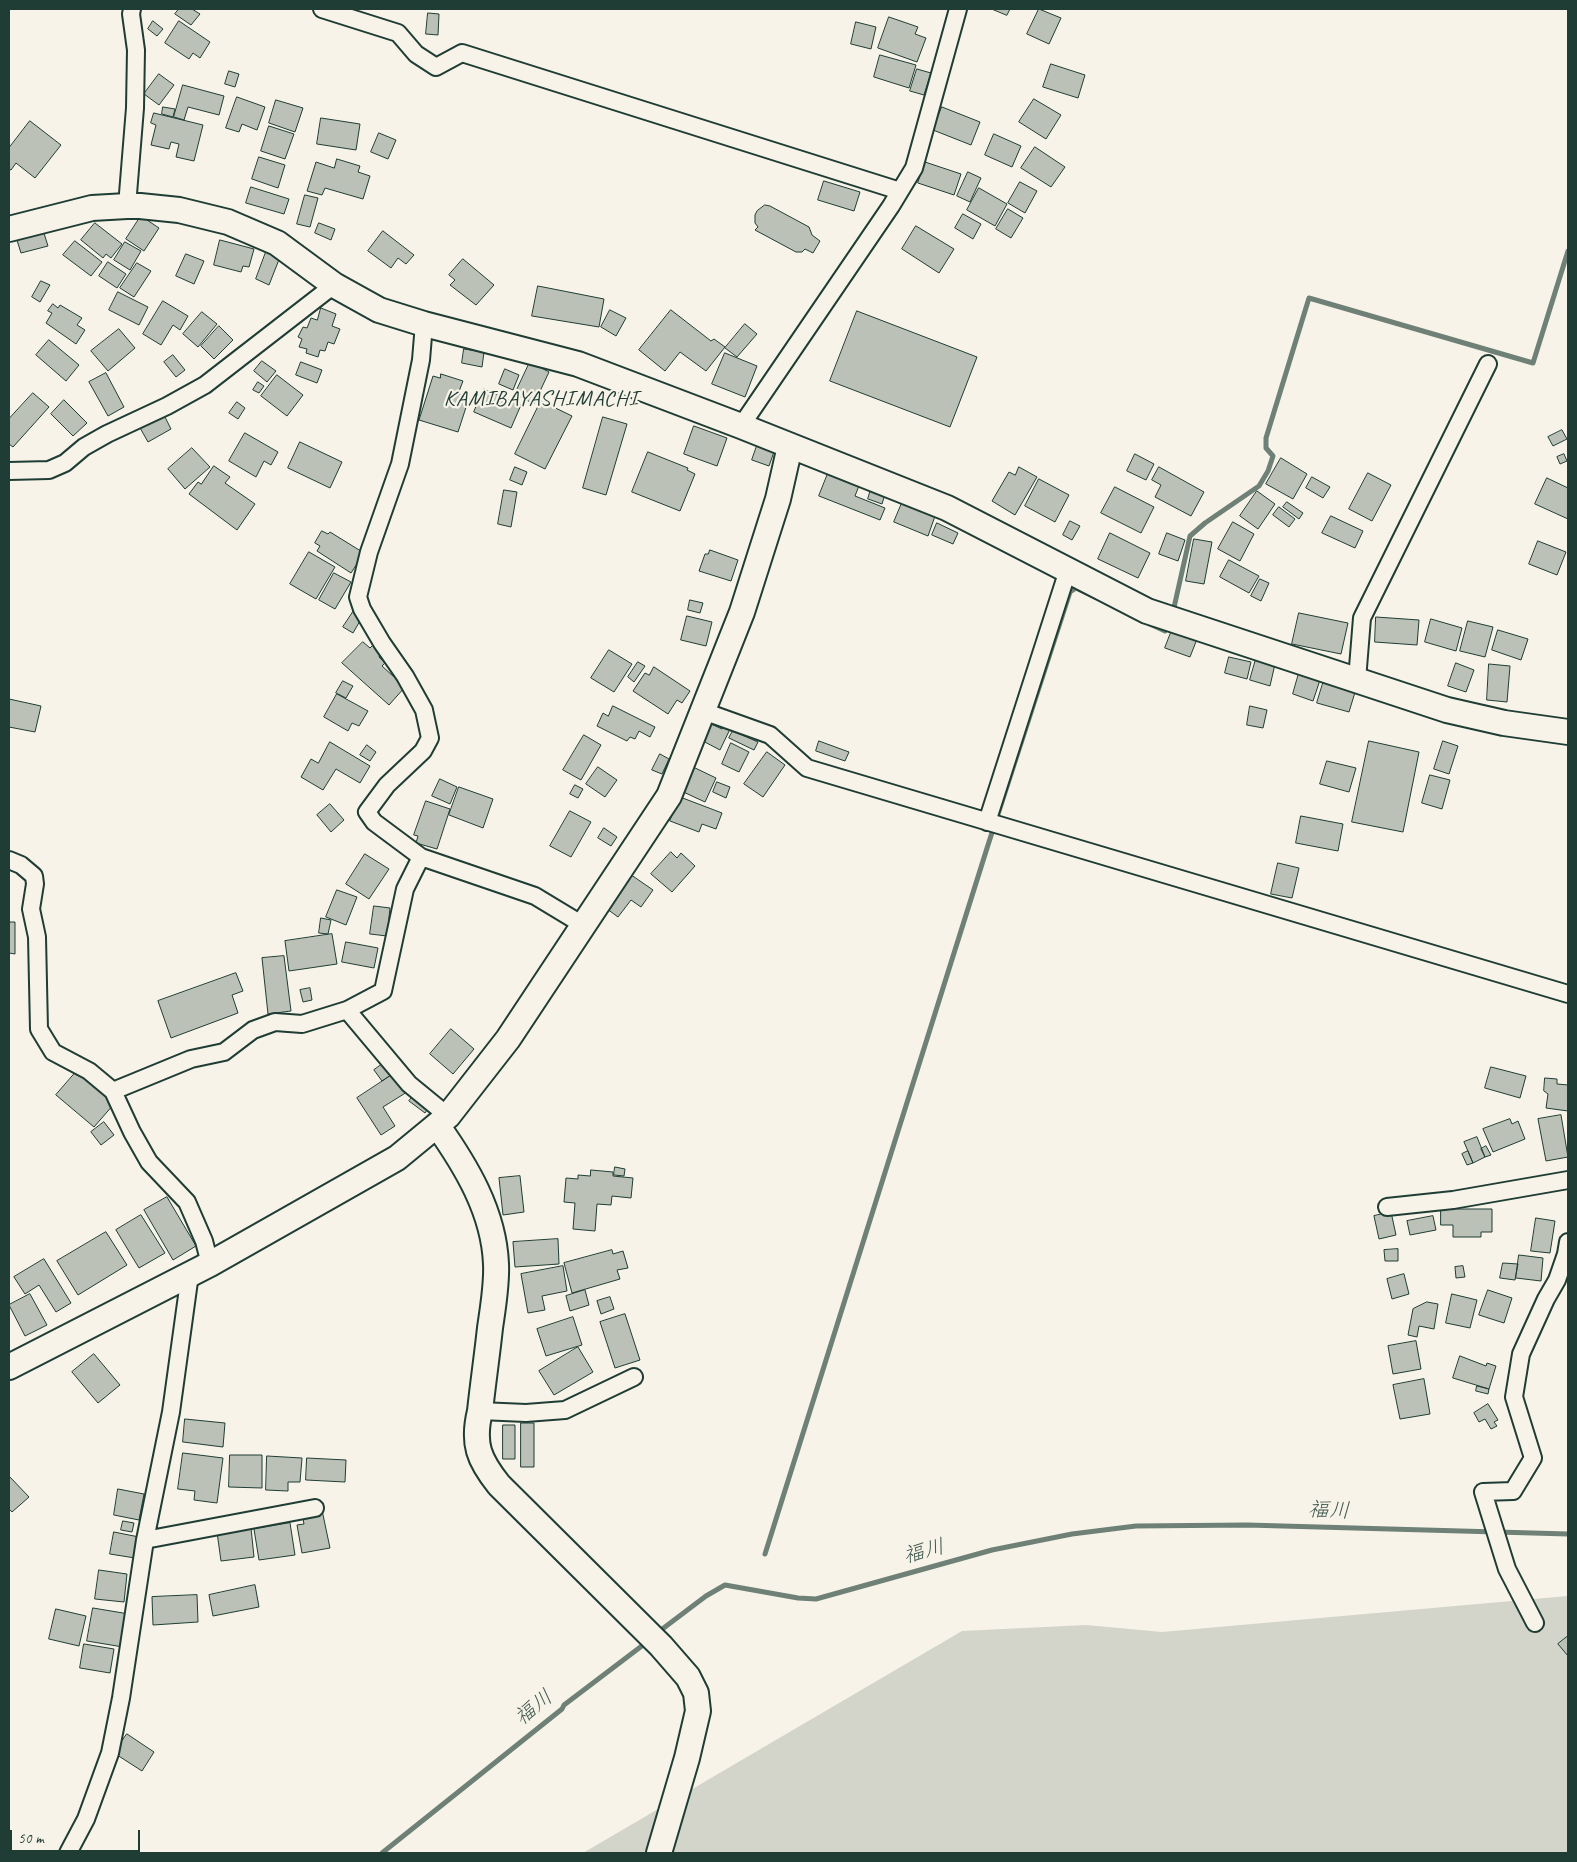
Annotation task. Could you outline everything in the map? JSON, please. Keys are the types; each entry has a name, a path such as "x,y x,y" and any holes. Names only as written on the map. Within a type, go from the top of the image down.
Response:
{"street":[{"path":"127,206 135,108 136,50 132,9"},
{"path":"322,9 398,32 416,54 436,67 462,53 900,191"},
{"path":"741,426 914,168 958,9"},
{"path":"9,229 92,208 127,206 179,210 228,222 277,243 334,285 379,310 424,324 578,364 741,426 947,508 1147,611 1447,710 1504,723 1568,732"},
{"path":"9,471 49,470 64,463 84,447 107,434 167,406 205,385 334,285"},
{"path":"424,324 421,360 400,464 373,542 358,597 362,609 382,643 405,676 424,710 430,738 423,752 387,785 366,812 374,822 422,857 535,896 582,926"},
{"path":"1357,680 1362,618 1488,364"},
{"path":"9,1367 200,1269 397,1158 443,1121 508,1039 669,796 742,612 778,498 790,446"},
{"path":"987,822 1068,570"},
{"path":"703,711 770,735 807,768 1568,994"},
{"path":"113,1091 191,1059 224,1052 253,1030 275,1022 302,1024 347,1010 383,991 405,890 422,857"},
{"path":"9,860 21,865 34,876 35,884 31,909 37,938 39,1029 53,1052 89,1071 113,1091 132,1132 149,1162 187,1202 204,1241 145,1540 121,1698 110,1753 86,1819 68,1853"},
{"path":"347,1010 443,1121 472,1179 492,1238 496,1264 494,1291 477,1423 477,1446 484,1465 499,1485 662,1646 688,1677 696,1694 698,1711 687,1758 659,1853"},
{"path":"1387,1207 1453,1200 1568,1180"},
{"path":"1535,1623 1508,1570 1483,1492 1513,1491 1533,1458 1514,1397 1518,1372 1521,1354 1556,1280 1566,1254 1568,1242"},
{"path":"480,1411 526,1414 564,1410 634,1378"},
{"path":"145,1540 315,1508"}],"shaded area":[{"path":"1568,1596 1568,1853 583,1853 962,1631 1086,1625 1162,1632"}],"building":[{"path":"179,9 192,9 200,14 191,25 175,14"},
{"path":"992,9 1010,9 1007,15"},
{"path":"1039,9 1061,18 1049,44 1027,34"},
{"path":"428,13 439,14 438,35 426,34"},
{"path":"889,17 918,27 915,34 926,38 917,62 878,48"},
{"path":"153,21 163,29 157,36 148,29"},
{"path":"179,21 210,42 200,58 193,53 189,59 165,43"},
{"path":"856,22 876,27 871,49 851,44"},
{"path":"880,55 916,65 909,88 874,77"},
{"path":"1051,64 1085,75 1078,98 1043,87"},
{"path":"917,69 931,73 924,95 910,91"},
{"path":"229,71 239,74 235,87 225,84"},
{"path":"159,74 174,85 159,105 144,94"},
{"path":"183,85 224,96 219,115 188,107 184,120 174,117"},
{"path":"237,97 265,107 257,130 242,124 239,132 226,128"},
{"path":"1034,99 1061,115 1046,139 1019,122"},
{"path":"276,100 303,108 295,132 269,123"},
{"path":"163,107 175,109 173,117 162,114"},
{"path":"942,107 980,122 971,145 933,130"},
{"path":"154,113 203,125 194,161 176,157 179,144 171,142 169,149 151,145 156,125 151,123"},
{"path":"321,118 360,124 356,150 317,144"},
{"path":"30,121 61,145 35,178 16,163 11,170 9,169 9,148"},
{"path":"269,126 294,134 285,159 261,151"},
{"path":"379,133 396,140 388,159 371,152"},
{"path":"994,134 1021,146 1012,167 985,155"},
{"path":"1035,147 1065,167 1051,187 1021,168"},
{"path":"259,157 285,165 278,188 252,179"},
{"path":"337,159 360,166 358,172 370,176 363,199 325,188 322,195 307,191 316,162 334,168"},
{"path":"925,162 961,174 954,195 918,183"},
{"path":"968,172 981,178 970,202 957,196"},
{"path":"824,181 860,192 854,211 818,200"},
{"path":"1020,182 1037,191 1025,213 1008,203"},
{"path":"251,187 289,199 284,214 246,203"},
{"path":"979,188 1007,204 995,226 967,210"},
{"path":"305,195 318,198 310,227 297,224"},
{"path":"765,205 809,227 812,235 820,241 813,253 805,249 802,252 796,252 755,230 758,227 755,223 755,215"},
{"path":"1008,209 1023,218 1011,238 996,229"},
{"path":"963,214 981,224 973,239 955,228"},
{"path":"141,216 159,228 144,251 126,239"},
{"path":"95,223 122,244 111,258 106,254 103,258 81,240"},
{"path":"319,223 335,229 331,240 315,233"},
{"path":"916,226 954,249 939,273 902,249"},
{"path":"43,230 48,246 21,253 16,237"},
{"path":"383,231 414,255 406,264 398,258 391,268 368,251"},
{"path":"220,240 254,249 249,267 243,266 241,272 214,265"},
{"path":"75,241 102,262 91,276 63,255"},
{"path":"125,242 141,251 130,270 114,260"},
{"path":"266,252 280,257 269,285 256,279"},
{"path":"186,254 204,261 194,284 176,276"},
{"path":"463,259 494,285 476,305 450,285 455,280 449,275"},
{"path":"108,262 126,274 117,288 99,276"},
{"path":"137,263 151,271 134,297 120,288"},
{"path":"41,281 50,285 40,302 32,297"},
{"path":"538,286 604,299 599,327 532,316"},
{"path":"118,292 148,307 139,325 109,310"},
{"path":"163,301 188,316 180,330 173,325 161,345 143,334"},
{"path":"53,304 58,308 60,305 82,318 77,325 85,330 76,344 46,323 52,313 48,311"},
{"path":"321,308 336,314 332,326 340,329 334,344 328,342 325,351 320,350 318,357 306,353 307,349 299,347 302,339 298,337 303,327 307,328 311,318 317,320"},
{"path":"610,310 626,318 616,336 601,327"},
{"path":"671,310 711,341 714,339 725,347 706,371 680,352 665,371 639,350"},
{"path":"857,311 977,357 950,427 830,381"},
{"path":"202,312 217,324 198,347 183,334"},
{"path":"745,324 757,334 737,357 725,348"},
{"path":"219,326 233,340 214,359 201,346"},
{"path":"119,329 135,348 108,371 91,351"},
{"path":"49,340 79,365 66,381 36,355"},
{"path":"464,349 484,352 482,367 462,363"},
{"path":"725,353 757,366 745,397 712,384"},
{"path":"173,355 185,370 176,377 164,362"},
{"path":"262,361 276,371 267,382 254,371"},
{"path":"301,362 322,370 317,383 296,375"},
{"path":"530,362 549,372 534,404 515,394"},
{"path":"505,369 519,375 513,390 499,384"},
{"path":"106,373 124,407 108,416 89,382"},
{"path":"441,374 463,381 458,394 469,398 458,432 419,420 433,376 440,378"},
{"path":"277,375 303,395 287,416 261,396"},
{"path":"258,382 264,386 259,393 253,390"},
{"path":"484,389 521,405 511,428 474,412"},
{"path":"33,393 49,407 13,447 9,444 9,419"},
{"path":"64,400 87,423 73,436 51,414"},
{"path":"541,401 572,416 545,469 515,454"},
{"path":"237,402 245,408 238,419 229,413"},
{"path":"163,413 171,429 148,442 139,426"},
{"path":"603,417 627,424 606,495 583,488"},
{"path":"694,426 727,438 717,466 684,454"},
{"path":"1562,430 1567,439 1553,446 1548,437"},
{"path":"245,433 278,452 271,465 264,461 256,477 229,461"},
{"path":"300,442 342,462 330,488 288,468"},
{"path":"758,443 775,449 769,466 752,460"},
{"path":"192,448 210,467 185,489 168,469"},
{"path":"648,452 688,468 687,470 695,474 680,511 632,492"},
{"path":"1135,454 1154,464 1146,480 1127,471"},
{"path":"1564,454 1567,461 1560,464 1557,457"},
{"path":"1281,458 1307,474 1293,499 1266,484"},
{"path":"214,466 230,477 225,483 255,504 237,530 189,494 198,482 201,484"},
{"path":"515,467 527,472 522,485 510,480"},
{"path":"1019,467 1037,477 1015,515 992,501 1009,472 1015,475"},
{"path":"1159,467 1204,492 1191,516 1155,497 1161,485 1152,480"},
{"path":"829,471 860,483 855,496 885,508 880,520 819,496"},
{"path":"1368,473 1391,485 1372,521 1349,509"},
{"path":"1312,477 1330,487 1323,498 1306,488"},
{"path":"1547,478 1568,488 1568,519 1535,504"},
{"path":"1039,479 1069,495 1055,522 1025,506"},
{"path":"872,486 886,491 882,504 868,499"},
{"path":"1115,487 1154,507 1141,533 1101,513"},
{"path":"504,490 517,492 511,527 498,524"},
{"path":"1257,491 1275,504 1258,529 1240,516"},
{"path":"1287,502 1303,513 1299,519 1283,507"},
{"path":"902,503 935,516 928,536 894,522"},
{"path":"1279,507 1295,519 1289,527 1273,515"},
{"path":"1331,516 1363,531 1355,548 1322,533"},
{"path":"1070,521 1080,526 1072,540 1063,535"},
{"path":"1233,522 1254,534 1240,561 1218,549"},
{"path":"937,523 958,533 953,544 932,535"},
{"path":"322,531 328,534 330,532 364,553 351,573 317,551 320,546 315,543"},
{"path":"1110,533 1150,553 1138,578 1098,559"},
{"path":"1167,533 1185,540 1178,561 1159,554"},
{"path":"1194,539 1212,542 1204,584 1186,581"},
{"path":"1538,541 1566,552 1557,575 1529,564"},
{"path":"710,550 738,560 731,581 699,571 705,554 708,554"},
{"path":"309,552 335,567 316,599 290,584"},
{"path":"1229,560 1259,576 1249,593 1220,577"},
{"path":"334,573 351,582 335,609 319,600"},
{"path":"1260,579 1269,583 1261,601 1251,596"},
{"path":"690,600 703,603 700,613 688,610"},
{"path":"355,609 364,614 353,633 343,627"},
{"path":"1299,613 1348,623 1341,654 1292,644"},
{"path":"687,616 712,622 706,646 681,640"},
{"path":"1376,617 1419,620 1417,645 1375,642"},
{"path":"1431,619 1462,628 1456,651 1425,642"},
{"path":"1468,621 1493,627 1485,657 1460,651"},
{"path":"1172,630 1197,639 1190,657 1165,648"},
{"path":"1498,630 1528,639 1521,660 1492,650"},
{"path":"363,642 370,648 373,645 381,653 379,657 385,663 382,666 405,687 389,705 342,663"},
{"path":"609,650 632,664 614,692 591,678"},
{"path":"1229,657 1251,662 1247,679 1225,673"},
{"path":"1256,659 1275,664 1270,686 1250,680"},
{"path":"638,662 645,666 634,682 628,677"},
{"path":"1456,663 1474,670 1466,692 1448,686"},
{"path":"1489,664 1510,666 1507,702 1487,700"},
{"path":"654,667 690,691 682,703 677,700 668,714 633,691 645,673 649,675"},
{"path":"1299,673 1320,680 1313,701 1293,694"},
{"path":"1324,680 1356,689 1349,712 1317,703"},
{"path":"343,681 353,686 346,698 336,693"},
{"path":"337,694 368,711 359,726 352,723 348,731 324,717"},
{"path":"9,699 41,706 35,732 9,727"},
{"path":"613,706 655,727 650,737 639,731 635,739 630,737 627,741 597,726 603,713 608,716"},
{"path":"1250,706 1267,710 1263,728 1247,725"},
{"path":"709,723 722,729 724,724 731,727 720,750 701,740"},
{"path":"733,731 758,742 754,750 729,738"},
{"path":"584,735 601,745 581,780 563,770"},
{"path":"819,741 849,752 845,761 816,751"},
{"path":"1369,741 1419,752 1403,832 1352,822"},
{"path":"1443,741 1458,746 1449,774 1434,769"},
{"path":"330,742 370,766 360,783 336,769 323,790 301,777 311,759 318,763"},
{"path":"731,743 749,752 739,772 722,764"},
{"path":"367,745 376,752 370,761 360,755"},
{"path":"767,752 785,765 763,797 744,784"},
{"path":"660,754 669,759 662,774 652,770"},
{"path":"1327,761 1356,768 1349,792 1320,784"},
{"path":"691,766 716,778 705,802 679,790"},
{"path":"598,767 617,780 605,797 586,784"},
{"path":"1430,775 1450,780 1442,809 1422,803"},
{"path":"440,779 457,787 450,804 432,796"},
{"path":"717,782 730,787 726,798 713,792"},
{"path":"575,785 583,789 578,798 570,794"},
{"path":"459,787 493,799 483,828 449,815"},
{"path":"680,797 722,813 716,829 702,824 699,832 670,821"},
{"path":"426,801 450,809 437,849 416,843 418,836 414,835"},
{"path":"330,804 344,820 331,832 317,815"},
{"path":"570,811 591,822 571,857 550,846"},
{"path":"1301,816 1343,824 1338,851 1296,843"},
{"path":"604,828 617,837 611,846 598,838"},
{"path":"671,852 677,858 681,853 695,866 672,892 651,874"},
{"path":"365,854 389,869 369,899 346,884"},
{"path":"1278,863 1299,868 1292,898 1271,894"},
{"path":"627,872 653,890 641,907 631,900 618,917 603,906"},
{"path":"337,890 357,897 346,925 326,917"},
{"path":"374,906 390,908 387,936 370,934"},
{"path":"321,918 331,920 328,934 319,933"},
{"path":"9,922 15,922 15,954 9,953"},
{"path":"332,934 337,964 289,971 285,941"},
{"path":"346,942 378,948 374,968 342,962"},
{"path":"284,956 291,1011 268,1014 262,958"},
{"path":"236,973 243,991 232,995 238,1013 171,1038 158,1001"},
{"path":"310,988 312,1000 303,1002 300,990"},
{"path":"451,1029 474,1049 453,1074 430,1054"},
{"path":"387,1061 395,1072 382,1081 374,1070"},
{"path":"1491,1067 1526,1076 1520,1098 1485,1088"},
{"path":"76,1072 114,1104 94,1127 56,1095"},
{"path":"395,1073 407,1092 383,1107 395,1126 381,1135 357,1098"},
{"path":"1545,1078 1557,1079 1557,1084 1568,1085 1568,1111 1546,1108 1548,1094 1544,1091"},
{"path":"415,1094 430,1105 425,1113 409,1101"},
{"path":"1561,1115 1568,1157 1546,1161 1538,1119"},
{"path":"1510,1119 1512,1124 1518,1121 1525,1139 1493,1152 1483,1129"},
{"path":"104,1122 114,1135 101,1145 91,1132"},
{"path":"1477,1137 1485,1157 1473,1163 1464,1142"},
{"path":"1486,1146 1491,1155 1485,1157 1481,1149"},
{"path":"1468,1151 1473,1163 1467,1165 1462,1154"},
{"path":"615,1167 625,1169 624,1176 614,1175"},
{"path":"591,1170 613,1172 613,1176 633,1178 631,1198 612,1196 611,1205 597,1204 595,1231 573,1229 575,1203 564,1202 566,1178 578,1179 578,1175 590,1176"},
{"path":"520,1176 524,1212 503,1215 499,1178"},
{"path":"167,1197 196,1246 173,1260 144,1210"},
{"path":"1441,1209 1492,1209 1492,1232 1481,1232 1481,1237 1453,1237 1453,1225 1441,1225"},
{"path":"1391,1212 1396,1235 1379,1239 1374,1216"},
{"path":"141,1215 165,1253 139,1268 116,1230"},
{"path":"1433,1216 1436,1230 1410,1235 1407,1221"},
{"path":"1536,1218 1555,1221 1550,1253 1531,1251"},
{"path":"106,1232 127,1265 78,1295 57,1261"},
{"path":"558,1239 559,1264 515,1267 513,1242"},
{"path":"1398,1249 1398,1261 1385,1261 1384,1250"},
{"path":"612,1250 613,1254 623,1251 628,1268 617,1270 620,1279 572,1293 564,1263"},
{"path":"1519,1255 1543,1258 1541,1281 1516,1278"},
{"path":"44,1259 71,1303 56,1312 39,1285 25,1294 14,1277"},
{"path":"1503,1263 1518,1264 1515,1280 1500,1278"},
{"path":"563,1266 567,1291 542,1296 545,1310 528,1313 521,1274"},
{"path":"1463,1266 1465,1277 1456,1278 1455,1267"},
{"path":"1404,1274 1409,1294 1392,1299 1387,1279"},
{"path":"585,1290 589,1305 570,1311 566,1296"},
{"path":"1488,1290 1512,1298 1504,1323 1479,1315"},
{"path":"30,1294 47,1325 25,1336 9,1305"},
{"path":"1452,1294 1477,1300 1470,1328 1446,1323"},
{"path":"610,1297 614,1309 601,1314 597,1301"},
{"path":"1427,1302 1438,1304 1434,1329 1419,1326 1417,1337 1408,1335 1413,1309"},
{"path":"625,1314 640,1360 615,1368 600,1322"},
{"path":"573,1317 582,1345 546,1356 537,1329"},
{"path":"1416,1341 1421,1369 1393,1374 1388,1346"},
{"path":"578,1347 593,1372 554,1395 539,1371"},
{"path":"94,1354 120,1385 98,1403 72,1372"},
{"path":"1460,1356 1486,1366 1487,1363 1496,1366 1489,1389 1453,1378"},
{"path":"1424,1379 1430,1414 1400,1419 1393,1385"},
{"path":"1477,1386 1489,1389 1488,1394 1476,1391"},
{"path":"1488,1404 1498,1420 1494,1422 1497,1426 1491,1429 1485,1419 1479,1422 1474,1413"},
{"path":"185,1419 225,1423 223,1447 183,1442"},
{"path":"521,1423 534,1423 534,1467 521,1467"},
{"path":"503,1425 515,1425 515,1459 503,1459"},
{"path":"183,1453 223,1458 217,1503 194,1500 195,1491 178,1489"},
{"path":"230,1455 262,1455 262,1488 229,1487"},
{"path":"267,1456 302,1458 300,1482 288,1482 288,1491 266,1490"},
{"path":"307,1458 346,1460 345,1482 306,1480"},
{"path":"9,1476 29,1497 12,1512 9,1509"},
{"path":"118,1489 144,1494 139,1520 114,1515"},
{"path":"322,1510 330,1548 302,1553 297,1525 304,1524 302,1514"},
{"path":"123,1521 134,1523 132,1532 121,1530"},
{"path":"290,1523 295,1555 259,1560 254,1529"},
{"path":"251,1528 254,1557 221,1561 217,1532"},
{"path":"114,1532 139,1537 135,1558 110,1554"},
{"path":"99,1570 127,1574 124,1602 95,1599"},
{"path":"255,1585 259,1607 213,1616 209,1595"},
{"path":"197,1595 198,1622 153,1625 152,1597"},
{"path":"93,1608 129,1614 123,1647 87,1641"},
{"path":"56,1609 86,1616 79,1646 49,1639"},
{"path":"1568,1636 1568,1656 1558,1644"},
{"path":"84,1644 114,1649 110,1673 80,1668"},
{"path":"127,1734 154,1752 142,1771 114,1753"}],"waterway":[{"path":"1173,612 1190,536 1205,523 1259,486 1268,471 1273,456 1266,448 1266,438 1309,298 1533,363 1568,251"},
{"path":"765,1554 988,845 1070,592 1076,588 1095,597"},
{"path":"1150,624 1165,631 1168,624"},
{"name":"福川","path":"657,1633 706,1596 725,1585 798,1598 816,1599 992,1550 1072,1534 1136,1526 1247,1525 1568,1534"},
{"name":"福川","path":"382,1853 562,1709 564,1705 647,1642"}],"district":[{"name":"KAMIBAYASHIMACHI","path":"541,399"}]}
